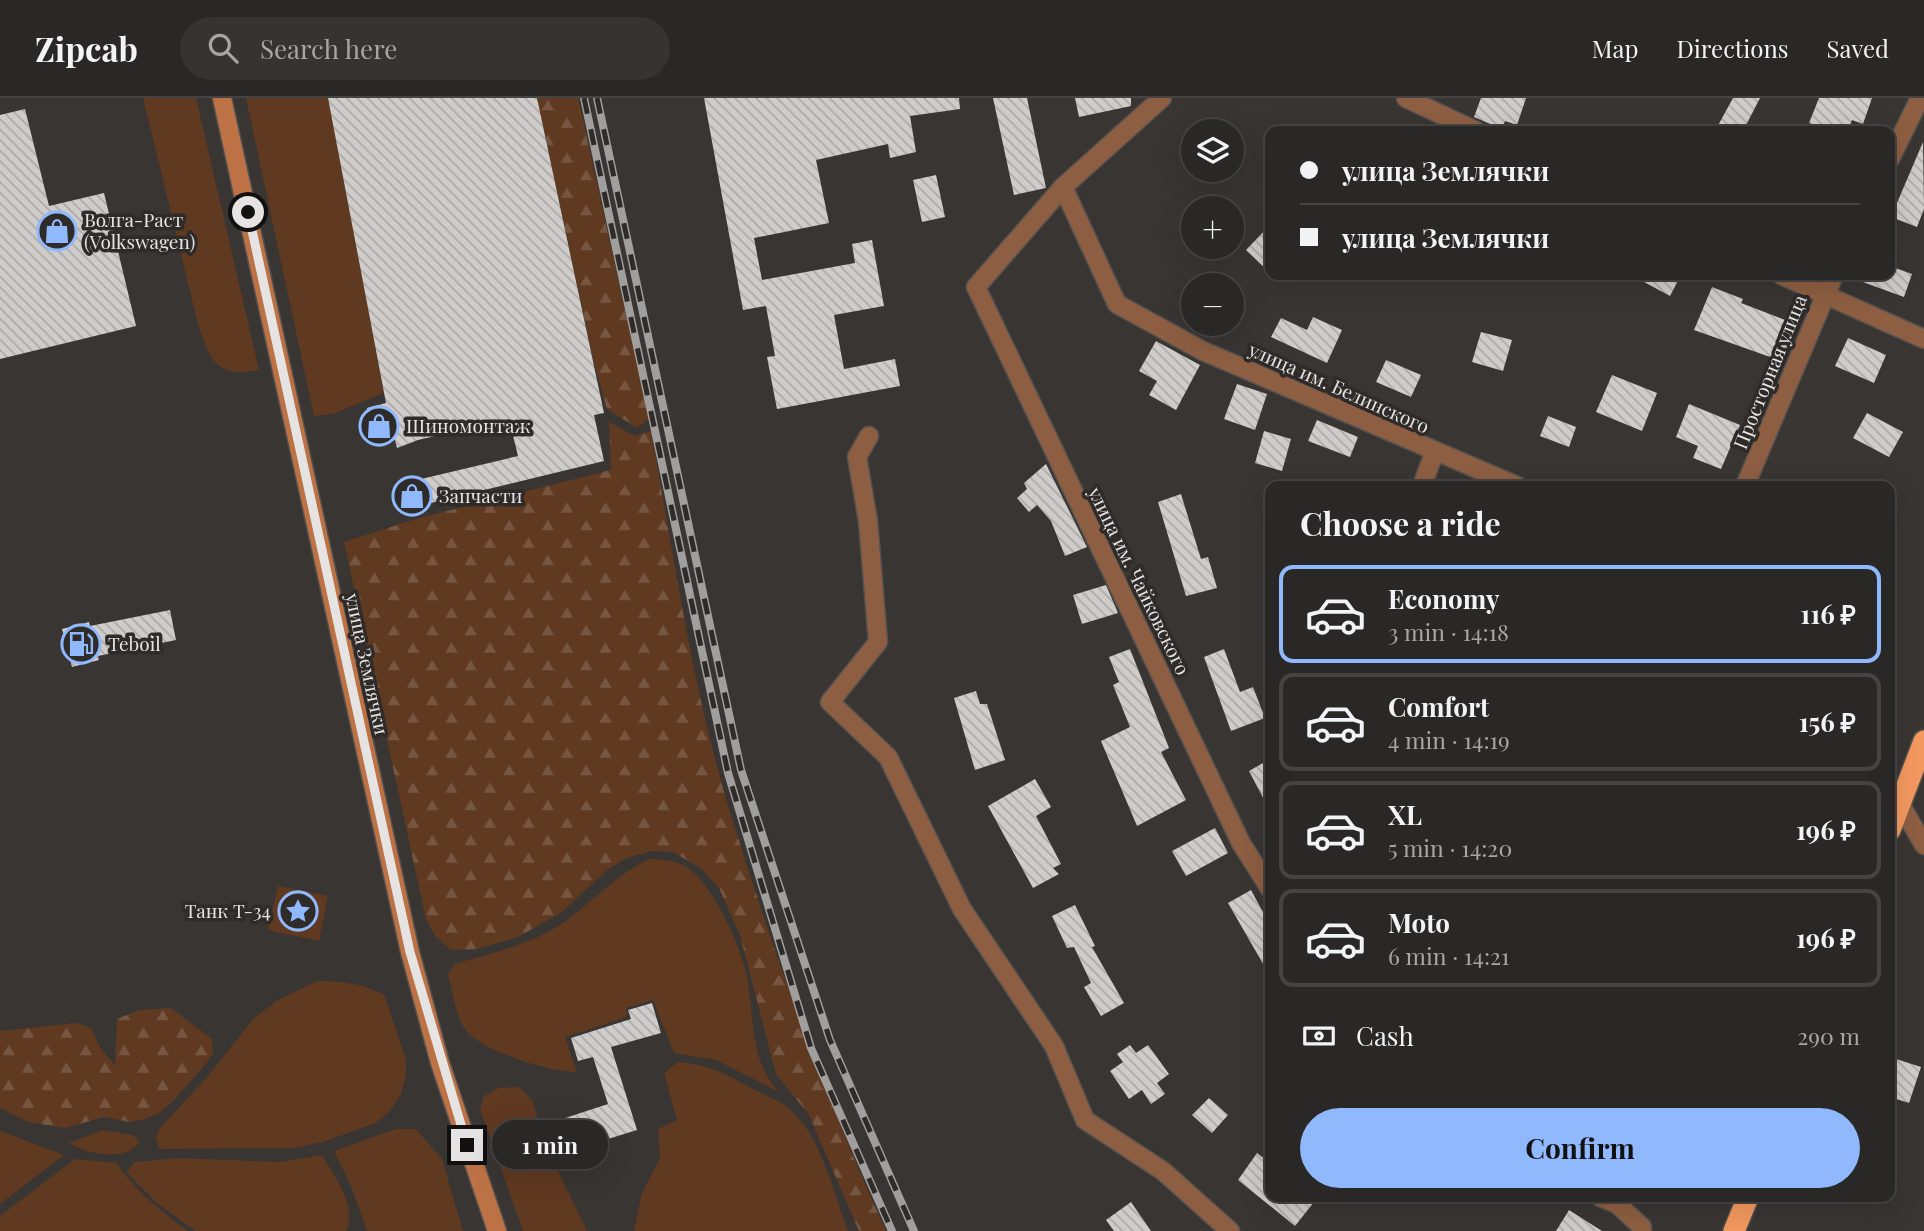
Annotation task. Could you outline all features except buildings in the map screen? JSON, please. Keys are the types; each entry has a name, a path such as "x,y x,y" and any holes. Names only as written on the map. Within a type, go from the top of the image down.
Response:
{"highway":[{"path":"1895,817 1924,741"},
{"path":"1734,1231 1746,1202"}],"main road":[{"name":"улица Землячки","path":"222,98 410,952 450,1097 498,1231"}],"street":[{"path":"1063,187 1162,98"},
{"path":"1406,98 1465,126"},
{"path":"1895,149 1920,98"},
{"name":"улица им. Чайковского","path":"1063,187 976,287 1241,843 1265,881"},
{"name":"улица им. Белинского","path":"1063,187 1117,304 1203,351 1434,453 1504,481"},
{"path":"1792,280 1924,339"},
{"name":"Просторная улица","path":"1747,481 1832,280"},
{"path":"869,436 857,457 868,521 878,642 830,702 888,757 962,909 1054,1046 1085,1120 1163,1171 1230,1231"},
{"name":"улица им. Белинского","path":"1424,481 1434,453"},
{"path":"1900,804 1924,845"},
{"path":"1613,1202 1642,1227 1643,1231"}],"green space":[{"path":"143,98 196,98 259,370 245,372 224,369 211,357 207,348 198,324"},
{"path":"246,98 328,98 384,393 333,414 314,416"},
{"path":"537,98 578,98 649,419 637,428 607,409 593,359"},
{"path":"609,422 635,436 651,431 694,669 729,809 801,1023 886,1231 859,1231 809,1115 776,1074 740,935 719,888 702,869 673,852 651,851 627,858 608,869 562,912 518,937 477,949 451,950 435,936 426,919 344,542 419,518 611,470"},
{"path":"649,859 667,860 685,866 705,885 723,914 743,960 758,1053 770,1081 781,1093 716,1060 674,1053 653,1000 626,1008 627,1017 565,1037 577,1072 533,1064 498,1052 483,1044 463,1026 448,974 455,964 515,946 544,934 571,917 627,872"},
{"path":"278,886 328,896 319,941 268,930","holes":["283,898 317,904 313,927 279,920"]},
{"path":"317,981 352,984 384,995 406,1059 406,1075 401,1094 391,1110 376,1123 323,1142 295,1148 159,1149 156,1137 160,1128 208,1076 254,1018 278,1000"},
{"path":"171,1008 212,1039 213,1053 172,1102 159,1113 129,1122 104,1117 66,1128 28,1122 0,1108 0,1031 76,1023 91,1028 101,1049 115,1065 117,1019 139,1010"},
{"path":"678,1062 699,1065 726,1075 783,1104 799,1118 825,1164 848,1231 634,1231 642,1193 660,1158 658,1129 677,1120 664,1073"},
{"path":"519,1087 532,1100 546,1146 587,1231 523,1231 480,1109 484,1096 499,1088"},
{"path":"396,1129 416,1129 442,1159 463,1231 367,1231 351,1186 334,1151"},
{"path":"103,1130 132,1135 140,1141 134,1148 117,1154 96,1153 69,1143"},
{"path":"0,1131 64,1155 0,1204"},
{"path":"322,1155 347,1202 349,1221 346,1231 195,1231 157,1203 126,1172 135,1162 178,1158 280,1162"},
{"path":"75,1159 117,1163 139,1191 188,1231 0,1231 0,1216"}],"railway":[{"path":"584,98 728,773 811,1048 892,1231"},
{"path":"597,98 741,770 830,1040 914,1231"}],"place":[{"name":"Волга-Раст (Volkswagen)","path":"57,231"},
{"name":"Шиномонтаж","path":"379,426"},
{"name":"Запчасти","path":"412,496"},
{"name":"Teboil","path":"81,644"},
{"name":"Танк Т-34","path":"298,911"}],"route":[{"path":"248,212 361,739 410,952 440,1063 467,1145"}]}
